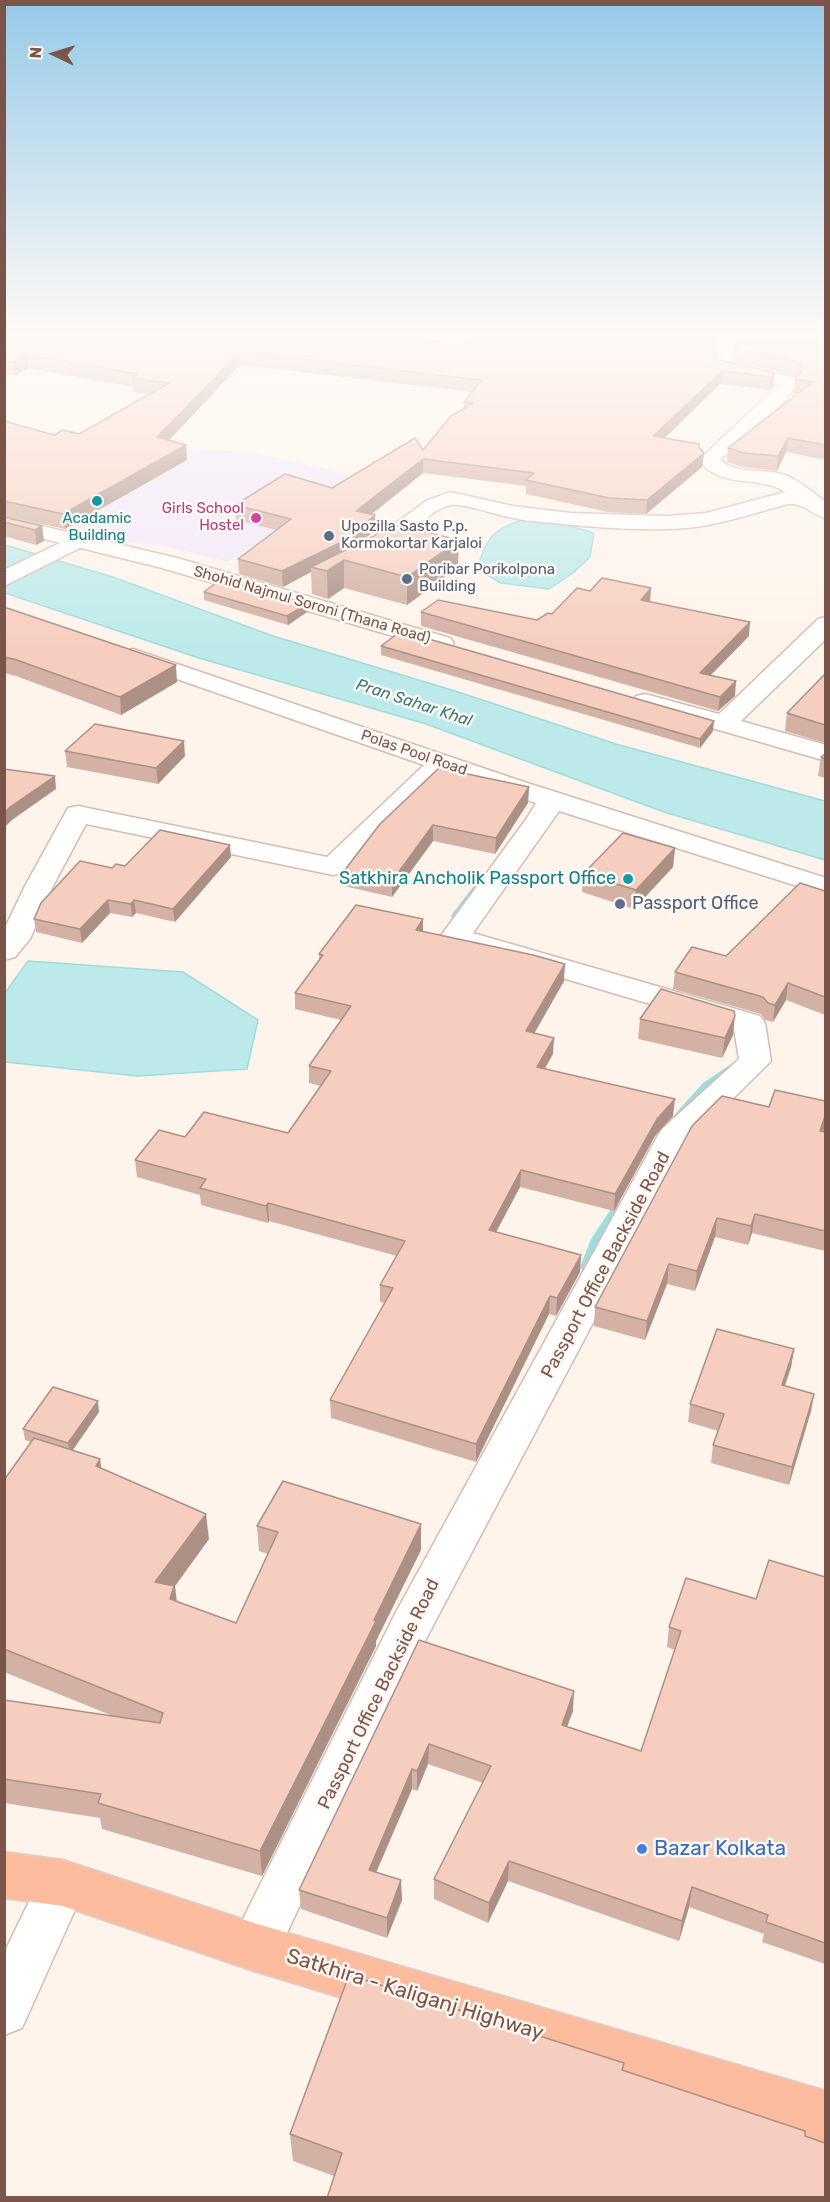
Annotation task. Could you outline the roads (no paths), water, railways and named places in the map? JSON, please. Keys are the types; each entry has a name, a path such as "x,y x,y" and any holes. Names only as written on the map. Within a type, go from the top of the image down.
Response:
{"highway":[{"name":"Satkhira - Kaliganj Highway","path":"4,1875 63,1883 254,1947 825,2118"}],"street":[{"path":"729,442 709,460 712,465 729,472 780,480 825,512"},
{"path":"352,561 390,540 433,505 450,498 513,512 571,519 668,522 707,519 754,505 802,496"},
{"name":"Shohid Najmul Soroni (Thana Road)","path":"4,523 169,563 462,649"},
{"path":"4,579 76,541"},
{"path":"284,597 316,581"},
{"path":"723,724 813,639 825,624"},
{"name":"Polas Pool Road","path":"111,648 551,800 825,887"},
{"path":"621,694 825,753"},
{"path":"4,951 15,939 39,886 78,814 333,867 441,763"},
{"name":"Passport Office Backside Road","path":"254,1947 410,1627 674,1137 755,1061 749,1023 455,937 540,820 551,800"},
{"path":"4,2010 63,1883"}],"water":[{"path":"521,520 550,520 594,533 590,557 573,573 549,589 501,583 477,569 491,537 502,528"},
{"name":"Pran Sahar Khal","path":"5,545 113,577 273,636 455,691 616,744 825,801 825,860 664,812 426,724 199,658 5,593"},
{"path":"28,961 183,972 258,1020 247,1069 137,1076 5,1062 5,993"}],"waterway":[{"path":"456,916 480,885"},
{"path":"679,1117 707,1086 734,1066"},
{"path":"587,1267 598,1239 618,1209"}],"place":[{"name":"Acadamic Building","path":"97,501"},
{"name":"Girls School Hostel","path":"256,518"},
{"name":"Upozilla Sasto P.p. Kormokortar Karjaloi","path":"329,536"},
{"name":"Poribar Porikolpona Building","path":"407,579"},
{"name":"Satkhira Ancholik Passport Office","path":"628,879"},
{"name":"Passport Office","path":"620,904"},
{"name":"Bazar Kolkata","path":"642,1849"}]}
